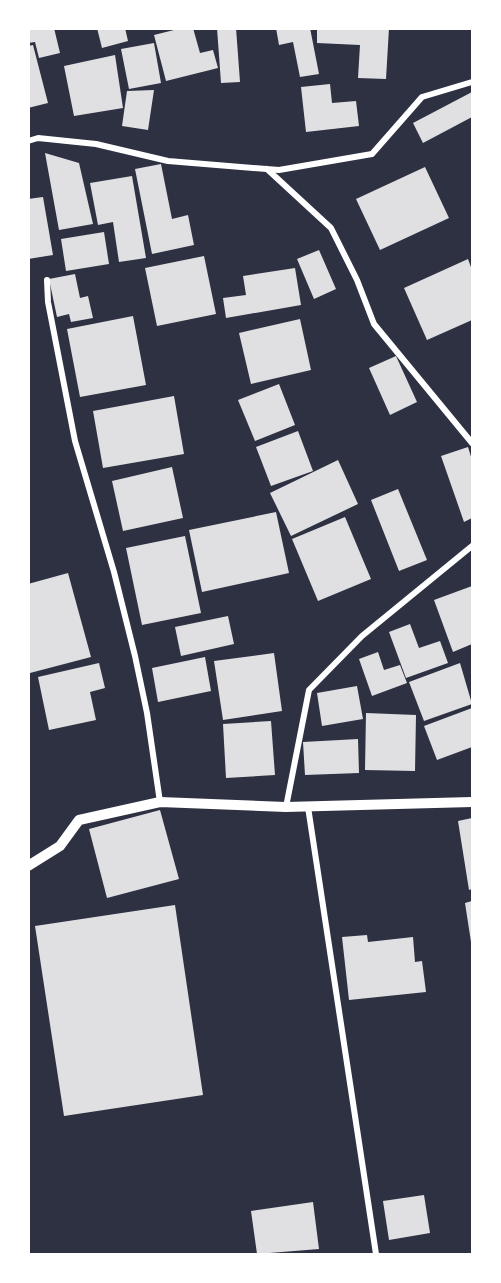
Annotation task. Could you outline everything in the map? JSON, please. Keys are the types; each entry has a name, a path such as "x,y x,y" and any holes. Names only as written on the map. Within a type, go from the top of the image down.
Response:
{"street":[{"path":"28,141 38,138 96,144 168,161 279,170 372,154 423,97 472,82"},
{"path":"267,169 331,228 357,280 374,324 472,443"},
{"path":"47,280 48,302 75,441 114,572 135,656 147,713 159,802"},
{"path":"286,807 309,690 370,629 472,546"},
{"path":"28,866 60,846 79,820 159,802 286,807 472,802"},
{"path":"308,807 376,1254"}],"building":[{"path":"28,28 54,28 60,53 39,58 35,42 28,43"},
{"path":"97,28 125,28 128,41 102,48"},
{"path":"182,28 193,28 200,53 213,50 218,68 166,81 154,35"},
{"path":"217,28 236,28 240,82 221,83"},
{"path":"276,28 310,28 319,74 300,77 293,42 279,45"},
{"path":"317,28 389,28 386,79 358,78 360,45 317,43"},
{"path":"154,43 161,83 129,89 121,49"},
{"path":"33,45 48,103 28,108 28,46"},
{"path":"115,55 123,108 74,116 64,66"},
{"path":"330,84 332,103 356,101 359,126 306,132 301,87"},
{"path":"154,90 148,130 122,126 127,91"},
{"path":"472,92 472,117 423,143 413,123"},
{"path":"45,153 79,163 93,224 59,230"},
{"path":"161,164 172,219 188,215 194,245 152,254 135,169"},
{"path":"425,167 449,218 380,250 356,199"},
{"path":"132,176 146,258 119,262 113,222 98,225 90,183"},
{"path":"43,197 53,255 28,259 28,199"},
{"path":"104,232 109,264 66,271 61,239"},
{"path":"319,250 336,289 314,299 297,259"},
{"path":"204,256 216,314 157,326 145,268"},
{"path":"468,259 472,270 472,320 427,340 404,288"},
{"path":"295,268 301,305 226,318 223,298 246,295 243,276"},
{"path":"75,274 80,298 88,296 93,318 71,322 69,314 57,317 49,279"},
{"path":"133,316 146,385 80,397 67,329"},
{"path":"300,319 311,370 251,384 239,333"},
{"path":"396,356 417,402 390,415 369,368"},
{"path":"279,384 295,425 255,441 238,400"},
{"path":"174,396 184,454 103,468 93,411"},
{"path":"298,431 313,471 271,486 256,447"},
{"path":"468,447 472,460 472,518 464,522 441,456"},
{"path":"338,460 358,504 291,536 270,493"},
{"path":"172,467 183,518 123,531 112,481"},
{"path":"398,489 427,560 399,571 371,500"},
{"path":"276,512 289,573 202,592 189,530"},
{"path":"345,517 371,579 318,601 292,539"},
{"path":"185,536 201,613 142,625 126,548"},
{"path":"68,573 91,657 30,673 28,584"},
{"path":"472,586 472,644 453,652 434,600"},
{"path":"228,616 234,644 181,656 175,627"},
{"path":"410,624 419,648 440,641 448,663 406,678 389,632"},
{"path":"378,652 384,670 400,665 407,683 372,696 359,659"},
{"path":"274,653 282,711 223,720 214,661"},
{"path":"205,657 211,691 158,702 152,668"},
{"path":"99,663 105,688 90,692 96,720 49,730 38,677"},
{"path":"460,663 472,704 424,721 409,682"},
{"path":"357,686 363,719 322,726 317,693"},
{"path":"472,708 472,747 437,760 424,726"},
{"path":"366,713 416,715 415,771 365,770"},
{"path":"271,721 275,775 226,778 223,724"},
{"path":"358,739 359,773 305,775 303,742"},
{"path":"160,810 179,879 107,898 89,829"},
{"path":"472,818 472,889 469,890 458,821"},
{"path":"472,901 472,942 471,942 465,903"},
{"path":"175,905 203,1095 64,1116 35,926"},
{"path":"367,935 368,942 413,937 415,962 422,961 426,992 349,1000 342,937"},
{"path":"424,1195 430,1233 389,1240 383,1201"},
{"path":"313,1202 319,1249 257,1254 251,1211"}]}
